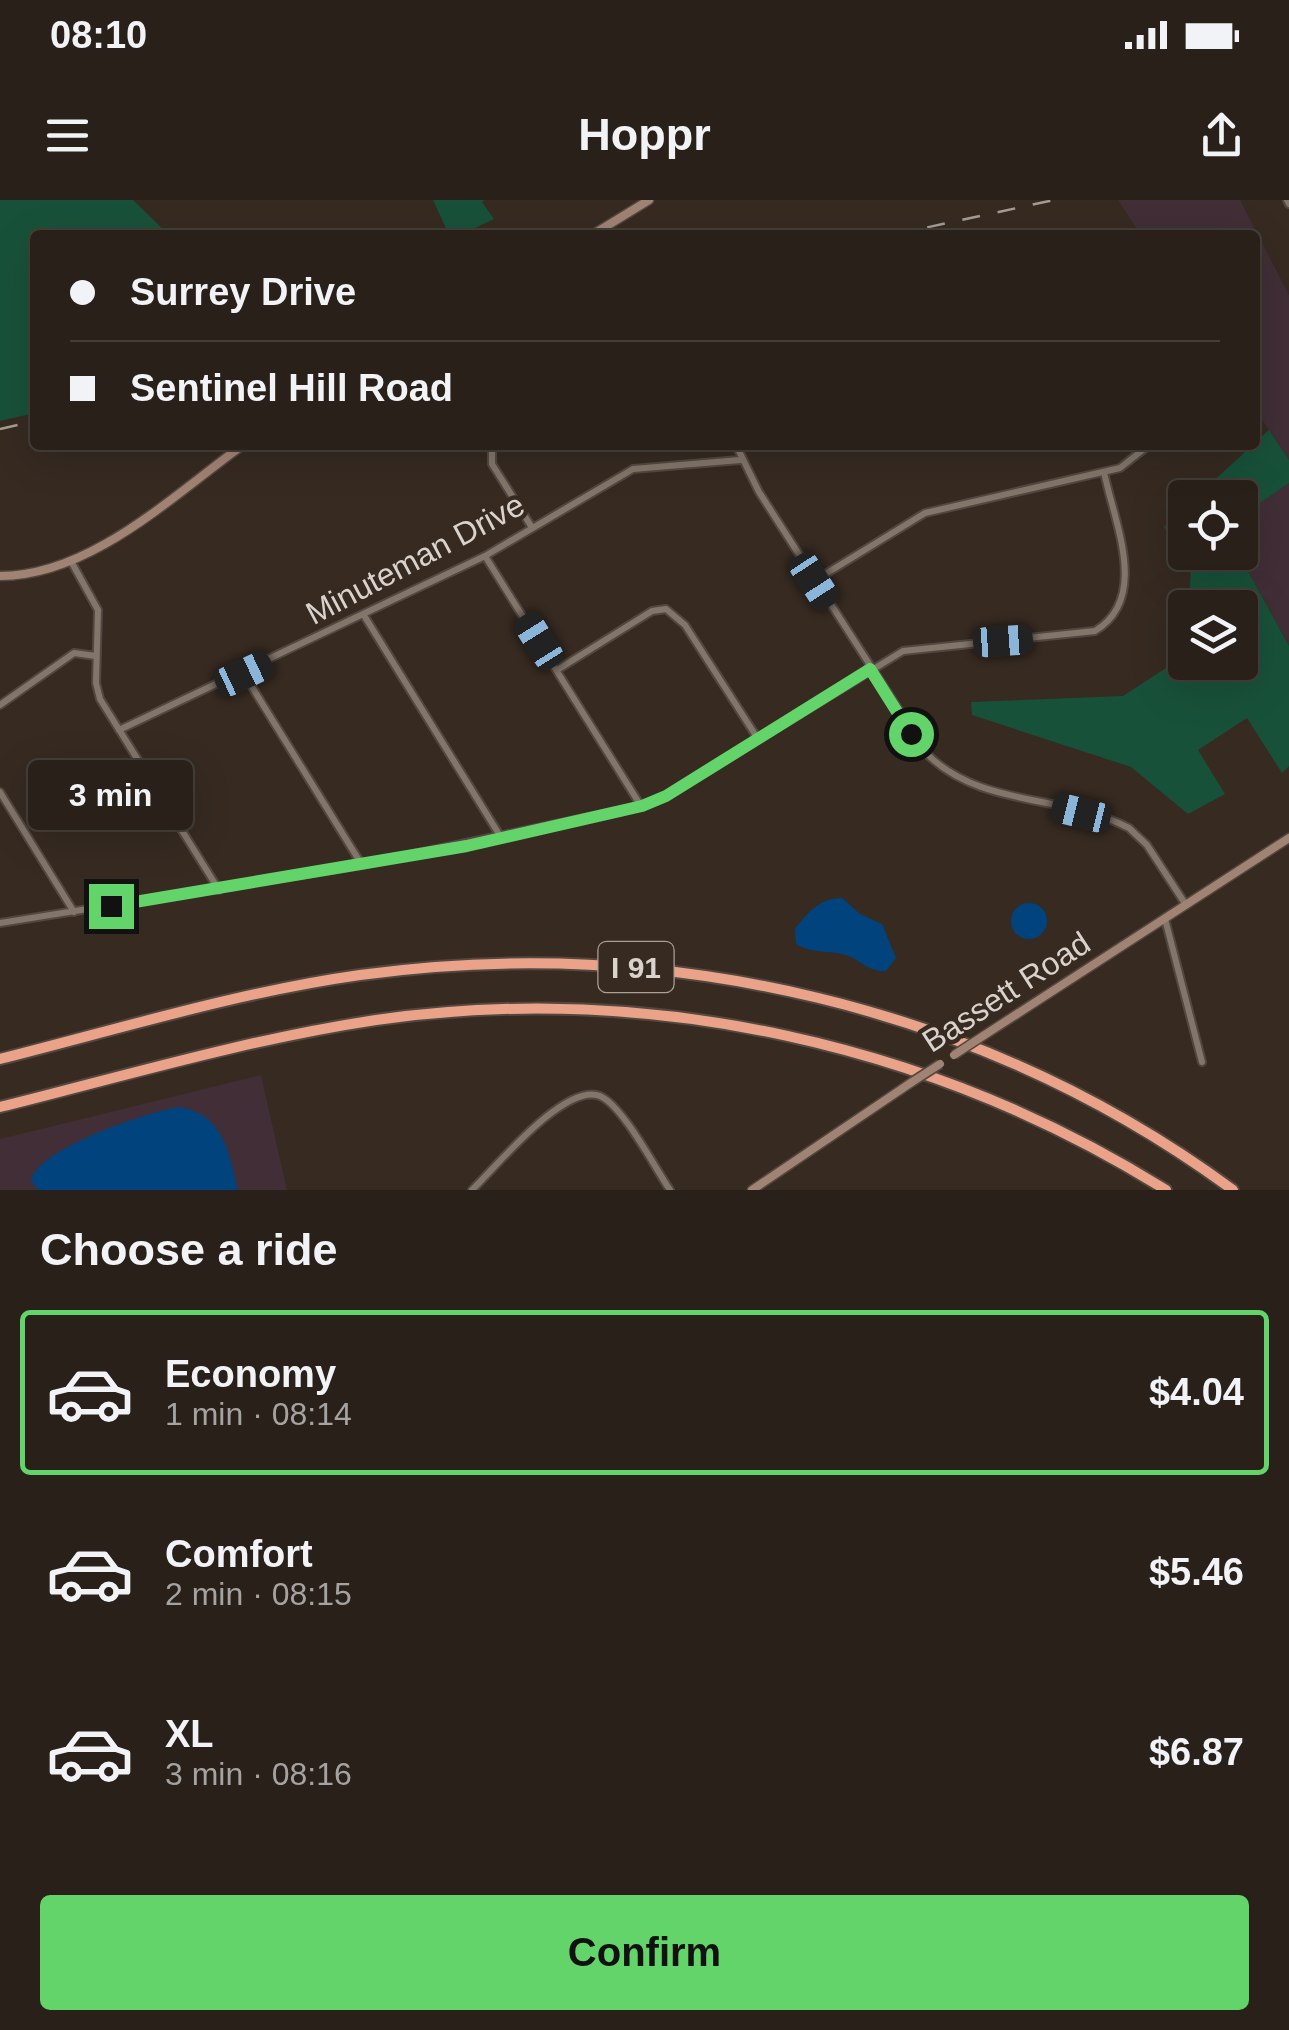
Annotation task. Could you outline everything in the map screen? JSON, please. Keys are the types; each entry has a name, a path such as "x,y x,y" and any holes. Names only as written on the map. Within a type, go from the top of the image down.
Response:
{"highway":[{"name":"I 91","path":"0,1059 273,991 371,974 500,963 667,970 812,995 960,1041 1102,1106 1233,1190"},
{"name":"I 91","path":"0,1107 274,1039 379,1020 510,1010 621,1012 746,1028 900,1066 1041,1122 1166,1190"}],"street":[{"path":"600,230 649,200"},
{"path":"0,576 38,573 72,563 236,450"},
{"path":"737,450 814,581 920,746 942,768 976,786 1130,828 1147,845 1186,904"},
{"path":"814,581 926,513 1104,472 1129,464 1144,450"},
{"path":"492,451 492,464 530,526"},
{"name":"Minuteman Drive","path":"119,730 364,617 485,556 632,469 740,460"},
{"path":"0,924 362,865 502,839 642,806 666,796 870,669 914,648 1076,636 1107,624 1123,603 1127,588 1104,472"},
{"path":"485,556 642,806"},
{"path":"72,563 98,610 101,628 96,656 100,699 219,890"},
{"path":"557,670 652,611 666,609 685,625 758,738"},
{"path":"364,617 502,839"},
{"path":"0,704 74,653 96,656"},
{"path":"244,674 362,865"},
{"path":"0,792 74,912"},
{"name":"Bassett Road","path":"752,1190 1289,838"},
{"path":"1165,919 1202,1062"},
{"path":"472,1190 557,1107 580,1095 599,1096 616,1108 670,1190"}],"shaded area":[{"path":"1118,200 1240,200 1255,230 1138,230"},
{"path":"1260,239 1289,295 1289,460 1260,416"},
{"path":"1289,483 1289,646 1247,570 1258,570 1258,505"},
{"path":"261,1075 287,1190 0,1190 0,1139"}],"green space":[{"path":"0,200 133,200 164,230 30,230 30,414 0,421"},
{"path":"433,200 485,200 482,202 494,219 471,230 447,230"},
{"path":"1269,430 1289,460 1289,483 1258,505 1258,480 1215,480 1247,450 1260,450 1260,438"},
{"path":"1191,570 1247,570 1289,646 1289,766 1282,773 1247,718 1198,750 1225,794 1188,814 1131,767 972,715 971,702 1123,696 1168,667 1168,680 1258,680 1258,590 1190,590"}],"water":[{"path":"842,898 860,914 882,924 896,958 886,971 870,968 846,955 796,944 795,929 809,912 827,901"},
{"path":"1029,903 1042,908 1047,921 1042,934 1029,939 1016,934 1011,921 1016,908"},
{"path":"178,1107 205,1117 222,1136 238,1190 38,1190 31,1180 38,1168 73,1144 120,1124"}],"railway":[{"path":"915,230 1054,200"},
{"path":"0,429 30,422"}],"route":[{"path":"111,906 467,846 642,806 666,796 870,669 911,734"}]}
